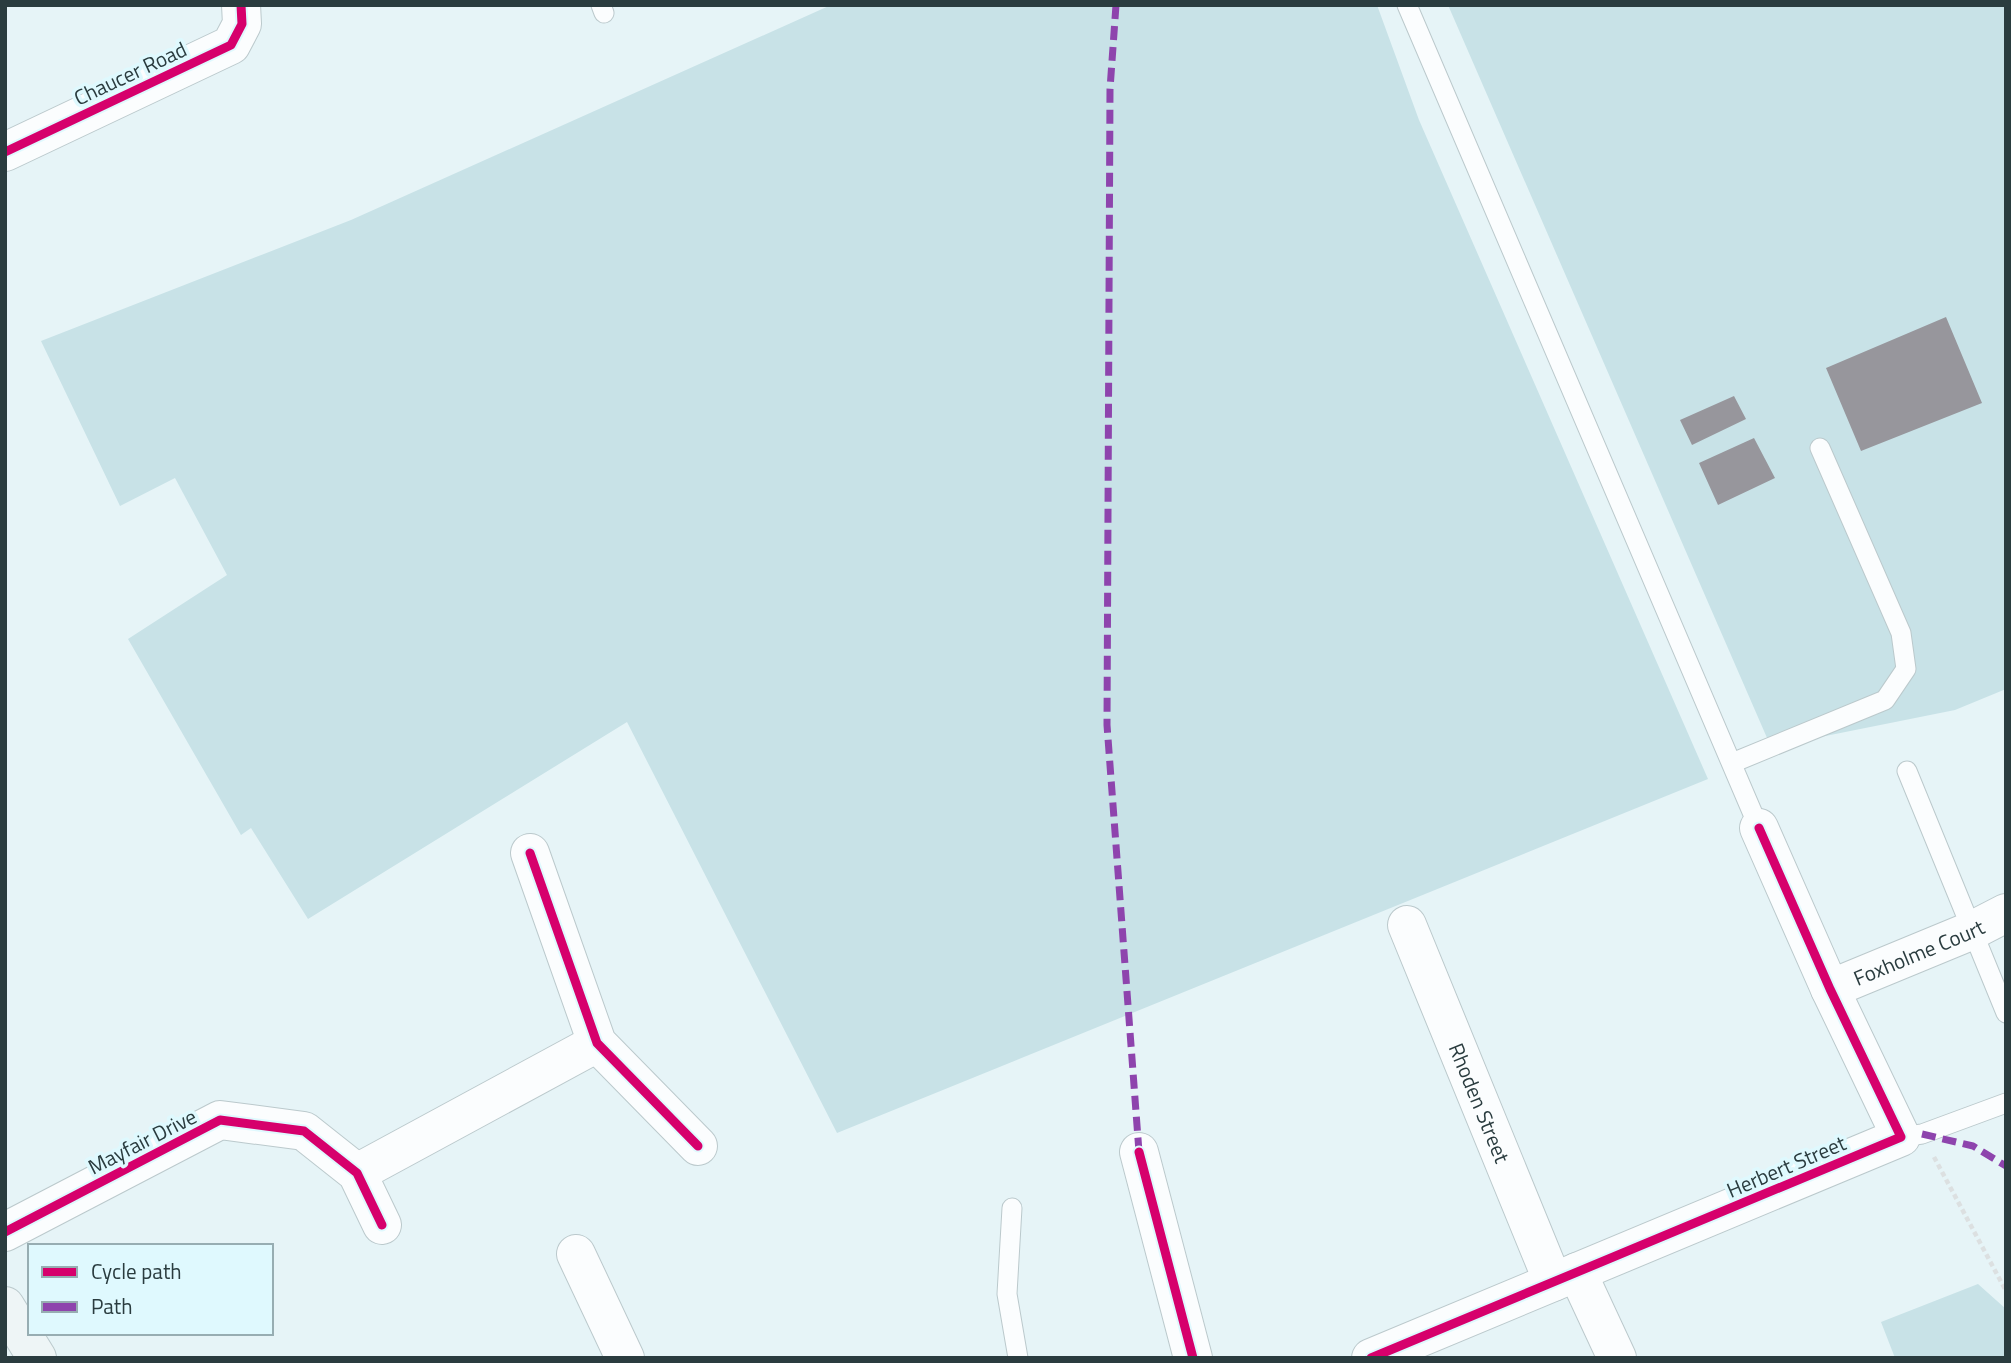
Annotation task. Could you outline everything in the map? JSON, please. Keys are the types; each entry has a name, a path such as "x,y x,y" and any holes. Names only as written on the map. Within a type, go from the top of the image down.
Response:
{"street":[{"name":"Chaucer Road","path":"5,152 231,45 242,24 241,5"},
{"path":"1759,828 1830,989 1911,1136"},
{"path":"530,853 597,1043 698,1146"},
{"name":"Foxholme Court","path":"1830,989 1973,930 2006,912"},
{"name":"Rhoden Street","path":"1407,925 1565,1277 1617,1358"},
{"path":"357,1173 597,1043"},
{"name":"Mayfair Drive","path":"5,1232 220,1120 304,1131 357,1173 382,1225"},
{"name":"Herbert Street","path":"1371,1358 1911,1136"},
{"path":"1139,1152 1193,1358"},
{"path":"576,1254 625,1358"},
{"path":"5,1306 37,1358"}],"lane":[{"path":"1407,5 1759,828"},
{"path":"1732,763 1885,699 1906,669 1900,633 1820,447"},
{"path":"1907,771 2006,1013"},
{"path":"1911,1136 2006,1103"},
{"path":"1012,1208 1007,1294 1018,1358"}],"path":[{"path":"1911,1136 2006,1291"}],"shaded area":[{"path":"831,5 1377,5 1419,120 1708,779 837,1133 627,722 308,919 251,828 241,835 128,639 227,575 175,478 120,506 41,341 351,220"},
{"path":"1448,5 2006,5 2006,689 1955,710 1771,747"},
{"path":"1978,1284 2006,1309 2006,1358 1895,1358 1881,1322"}],"building":[{"path":"1946,317 1982,403 1861,451 1826,368"},
{"path":"1734,396 1746,419 1692,445 1680,420"},
{"path":"1754,438 1775,478 1718,505 1699,463"}],"marked path":[{"path":"1116,5 1110,89 1107,725 1139,1152"},
{"path":"1922,1134 1973,1146 2006,1166"}],"cycle path":[{"path":"5,152 231,45 242,24 241,5"},
{"path":"1371,1358 1901,1137 1830,989 1759,828"},
{"path":"530,853 597,1043 698,1146"},
{"path":"5,1232 220,1120 304,1131 357,1173 382,1225"},
{"path":"1139,1152 1193,1358"}]}
